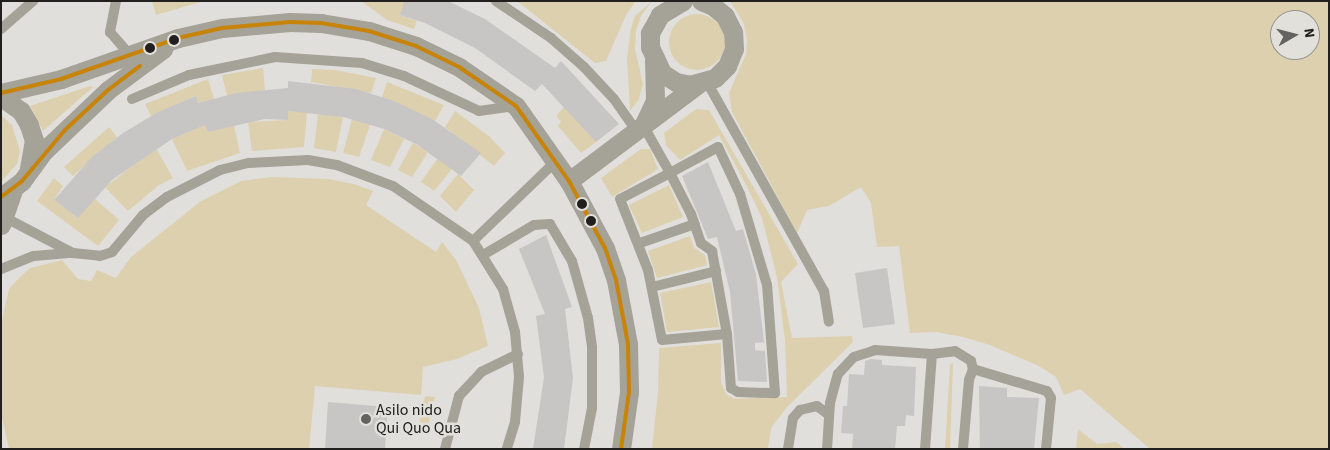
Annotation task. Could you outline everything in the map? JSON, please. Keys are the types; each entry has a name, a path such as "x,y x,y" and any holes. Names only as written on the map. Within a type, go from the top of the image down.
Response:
{"street":[{"path":"569,180 727,66 734,49 730,24 718,6 701,1"},
{"path":"639,128 655,100 654,60 650,33 660,15 676,3"},
{"path":"1,93 61,79 178,38 222,28 290,22 321,23 369,31 416,46 459,66 516,106 569,180 605,248 623,312 629,378 621,449"},
{"path":"3,221 7,194 65,130 108,90 178,38"},
{"path":"654,60 669,78 683,84 703,83"},
{"path":"1,97 21,111 30,125 34,140 29,170"}],"lane":[{"path":"1,29 33,1"},
{"path":"116,1 110,32 130,55"},
{"path":"496,1 551,38 584,67 639,128 670,172 695,224 701,243 712,252 727,334 731,388 738,392 775,393 767,285 740,194 718,147 670,172 620,199 640,243 652,287 662,340 727,334"},
{"path":"132,99 189,75 231,64 284,58 362,64 404,76 479,112 516,106"},
{"path":"703,83 824,291 829,322"},
{"path":"1,269 34,256 73,253 92,256 112,252 144,215 192,181 220,170 278,160 337,165 393,186 473,240 483,255 510,310 518,354 518,400 507,449"},
{"path":"473,240 555,162"},
{"path":"3,221 73,253"},
{"path":"483,255 534,225 550,224 572,261 588,318 592,348 592,408 584,449"},
{"path":"640,243 695,224"},
{"path":"652,287 716,271"},
{"path":"827,449 833,385 838,374 854,357 875,350 932,354 955,351 971,361 973,369 969,380 963,449"},
{"path":"445,449 459,396 481,372 518,354"},
{"path":"925,449 932,354"},
{"path":"973,369 1047,391 1050,398 1046,449"},
{"path":"788,449 793,418 800,410 818,406 829,415"}],"shaded area":[{"path":"152,1 204,1 156,15"},
{"path":"361,1 404,2 400,15 417,21 414,29 387,20"},
{"path":"517,1 636,1 626,15 606,61 595,63"},
{"path":"652,1 641,16 636,31 635,49 643,84 639,99 630,111 627,58 631,28 635,16"},
{"path":"730,1 1329,1 1329,449 1150,449 1080,389 1064,395 1056,377 1039,366 990,345 963,337 936,332 910,333 899,246 877,247 871,203 861,187 829,206 807,210 797,233 732,112 729,93 746,54 747,40 744,24"},
{"path":"697,14 712,19 720,27 725,42 720,57 712,65 697,70 682,65 674,57 669,42 674,27 682,19"},
{"path":"263,68 265,90 227,96 222,75"},
{"path":"312,69 335,70 376,78 371,93 311,82"},
{"path":"208,79 214,99 198,103 195,96 151,116 145,104"},
{"path":"387,82 444,105 435,121 382,97"},
{"path":"90,86 93,87 43,131 30,106"},
{"path":"565,106 596,142 581,153 558,126 561,121 556,116"},
{"path":"696,109 709,110 798,264 781,282 792,338 852,336 853,342 787,407 771,428 768,449 652,449 658,393 659,348 721,343 721,382 726,394 734,399 787,397 785,341 777,277 762,218 719,135 680,160 666,145 664,133"},
{"path":"288,111 307,112 304,147 252,151 248,122 288,120"},
{"path":"455,111 490,137 505,153 494,166 445,127"},
{"path":"318,113 343,117 336,152 314,148"},
{"path":"1,115 12,125 20,151 17,164 1,182"},
{"path":"352,119 370,125 359,157 343,153"},
{"path":"205,125 208,132 234,125 240,153 187,171 172,139"},
{"path":"109,127 117,137 73,176 64,167"},
{"path":"384,129 404,139 390,167 371,160"},
{"path":"413,143 428,152 412,177 398,170"},
{"path":"156,148 173,178 159,185 128,211 105,187"},
{"path":"641,149 650,149 658,169 612,197 601,178"},
{"path":"438,158 452,169 434,191 421,182"},
{"path":"458,174 474,190 456,212 440,196"},
{"path":"272,177 328,179 354,184 373,191 366,205 436,252 442,242 456,260 479,308 488,346 457,359 423,367 421,395 315,386 309,449 9,449 1,413 1,325 9,289 19,278 30,268 62,260 78,279 91,281 97,270 116,278 131,257 201,201 241,181"},
{"path":"54,178 63,186 54,200 78,218 94,198 119,220 98,246 37,201"},
{"path":"669,185 683,217 642,233 629,205"},
{"path":"690,236 694,248 705,255 707,265 657,278 648,251"},
{"path":"711,282 719,327 667,332 660,293"},
{"path":"953,363 950,449 945,449 950,364"},
{"path":"425,396 435,397 427,429 418,428"},
{"path":"1078,429 1097,444 1116,442 1125,449 1076,449"}],"building":[{"path":"404,1 448,1 485,19 555,68 561,61 619,124 596,142 542,84 535,91 475,48 425,23 400,15"},
{"path":"288,81 356,89 394,101 432,119 481,153 461,176 416,144 384,129 343,117 288,111 288,120 265,119 208,132 205,125 172,139 112,180 78,218 54,200 92,157 123,133 158,112 196,96 198,103 236,93 288,88"},
{"path":"708,162 736,231 743,229 756,274 764,342 755,343 755,350 765,351 767,382 738,381 730,292 717,237 708,239 682,176"},
{"path":"546,235 572,307 565,309 573,378 564,449 533,449 544,377 536,316 545,314 519,249"},
{"path":"887,268 895,324 863,328 855,273"},
{"path":"870,359 882,360 882,365 916,367 914,416 906,415 905,426 897,426 895,449 852,449 853,434 841,433 843,406 847,406 849,374 864,375 865,361"},
{"path":"979,386 1007,388 1007,397 1039,398 1034,449 980,449"},
{"path":"328,402 388,407 385,449 325,449"}],"transit line":[{"path":"1,93 61,79 178,38 222,28 290,22 321,23 369,31 416,46 459,67 516,106 569,181 605,248 616,280 628,344 629,392 621,449"},
{"path":"1,197 22,181 65,130 108,90 140,66"}],"place":[{"name":"Asilo nido Qui Quo Qua","path":"366,419"}]}
